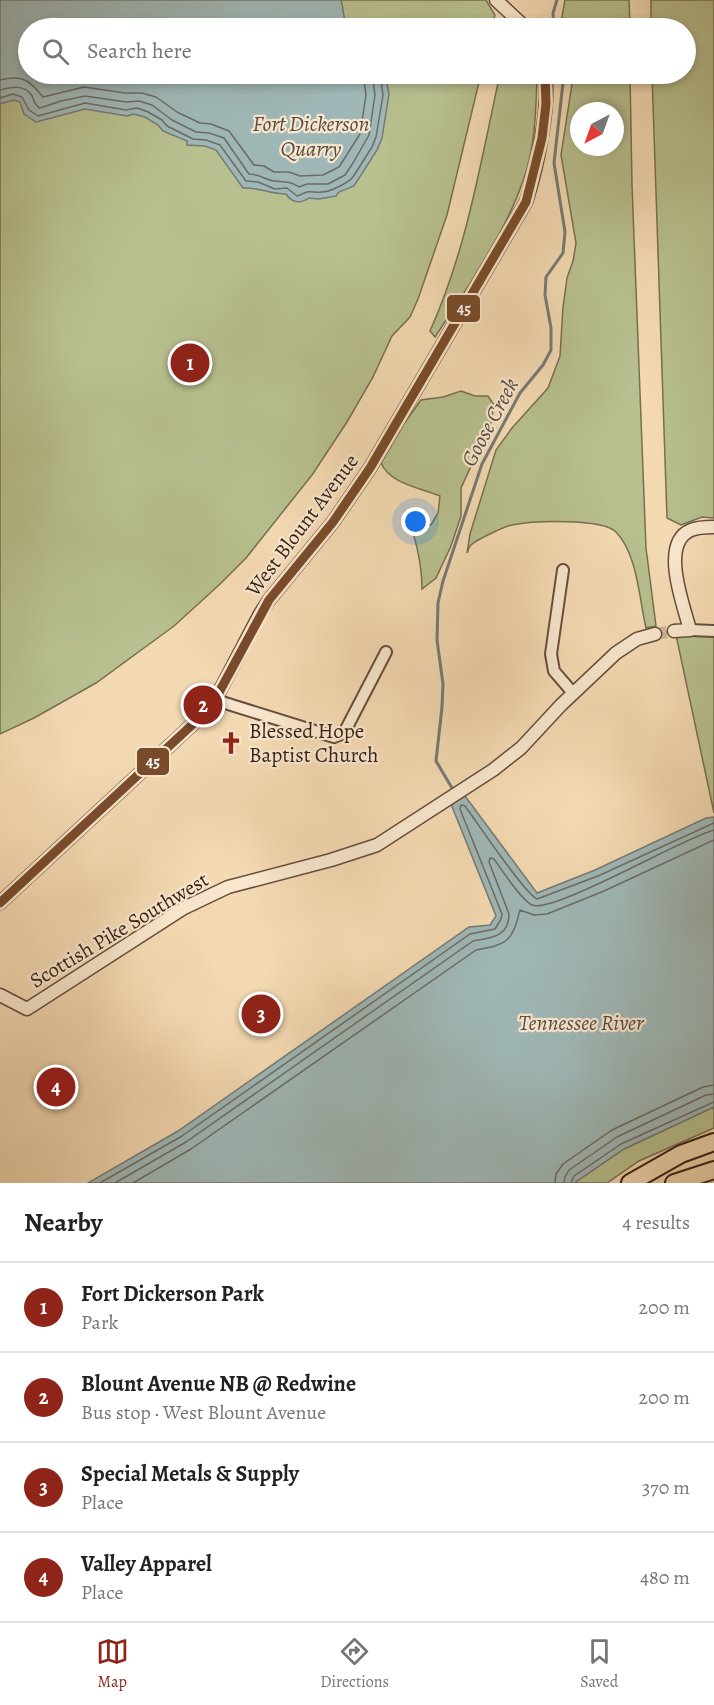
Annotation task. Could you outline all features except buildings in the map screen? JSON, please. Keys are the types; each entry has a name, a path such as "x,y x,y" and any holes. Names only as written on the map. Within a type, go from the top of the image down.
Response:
{"main road":[{"path":"630,1183 681,1154 714,1142"},
{"path":"674,1183 714,1170"}],"street":[{"path":"496,0 515,18"},
{"name":"West Blount Avenue","path":"0,903 195,723 216,698 269,600 333,522 370,468 522,210 535,175 540,147 545,84"},
{"path":"690,630 676,571 674,552 677,543 689,531 714,527"},
{"path":"563,570 551,654 554,671 573,693"},
{"path":"674,631 714,631"},
{"name":"Scottish Pike Southwest","path":"0,995 27,1009 184,908 228,887 331,860 377,844 493,770 521,748 573,693 626,645 655,634"},
{"path":"216,698 225,703 334,737 344,733 386,652"}],"green space":[{"path":"0,0 486,0 495,15 494,18 18,18 18,84 479,84 447,215 418,299 410,317 392,336 373,377 312,475 246,558 174,626 96,683 34,718 0,734"},
{"path":"565,0 629,0 630,18 562,18"},
{"path":"651,0 714,0 714,518 702,517 681,525 667,518 652,84 696,84 696,18 651,18"},
{"path":"498,84 537,84 530,156 515,202 472,281 435,337 430,331 454,268 479,171"},
{"path":"572,84 630,84 646,548 656,626 646,628 637,578 629,553 616,532 608,528 597,524 566,522 512,525 497,530 474,543 467,553 470,534 496,450 512,428 548,388 560,356 567,278 576,243 561,155"},
{"path":"461,391 475,396 488,396 494,405 491,423 461,488 461,516 451,546 436,578 422,589 421,569 406,512 419,522 431,525 438,513 440,496 399,481 385,470 381,463 421,400 443,397"},
{"path":"676,635 714,637 714,813"},
{"path":"714,1107 714,1128 639,1161 607,1183 574,1183 624,1149"}],"water":[{"name":"Fort Dickerson Quarry","path":"0,0 341,0 344,18 18,18 18,84 387,84 389,94 382,138 354,186 339,192 336,196 309,198 296,202 286,194 243,188 216,150 205,146 187,145 187,141 163,131 145,117 85,109 36,122 24,114 20,102 14,100 0,104"},
{"name":"Tennessee River","path":"465,796 537,893 595,870 706,818 714,817 714,1107 624,1149 574,1183 88,1183 178,1131 469,927 490,925 496,916 451,804"}],"waterway":[{"name":"Goose Creek","path":"553,18 557,0"},
{"name":"Goose Creek","path":"452,788 436,761 443,684 437,640 438,603 443,581 482,464 520,393 543,365 551,350 551,328 545,295 546,277 563,253 565,232 554,163 563,84"}],"tunnel":[{"path":"655,634 674,631"}],"transit line":[{"name":"45","path":"0,903 207,711 269,600 333,522 370,468 526,202 542,138 546,104 545,84"}],"place":[{"name":"Fort Dickerson Park","path":"190,363"},
{"name":"Blount Avenue NB @ Redwine","path":"203,705"},
{"name":"Blessed Hope Baptist Church","path":"231,743"},
{"name":"Special Metals & Supply","path":"261,1014"},
{"name":"Valley Apparel","path":"56,1087"}]}
